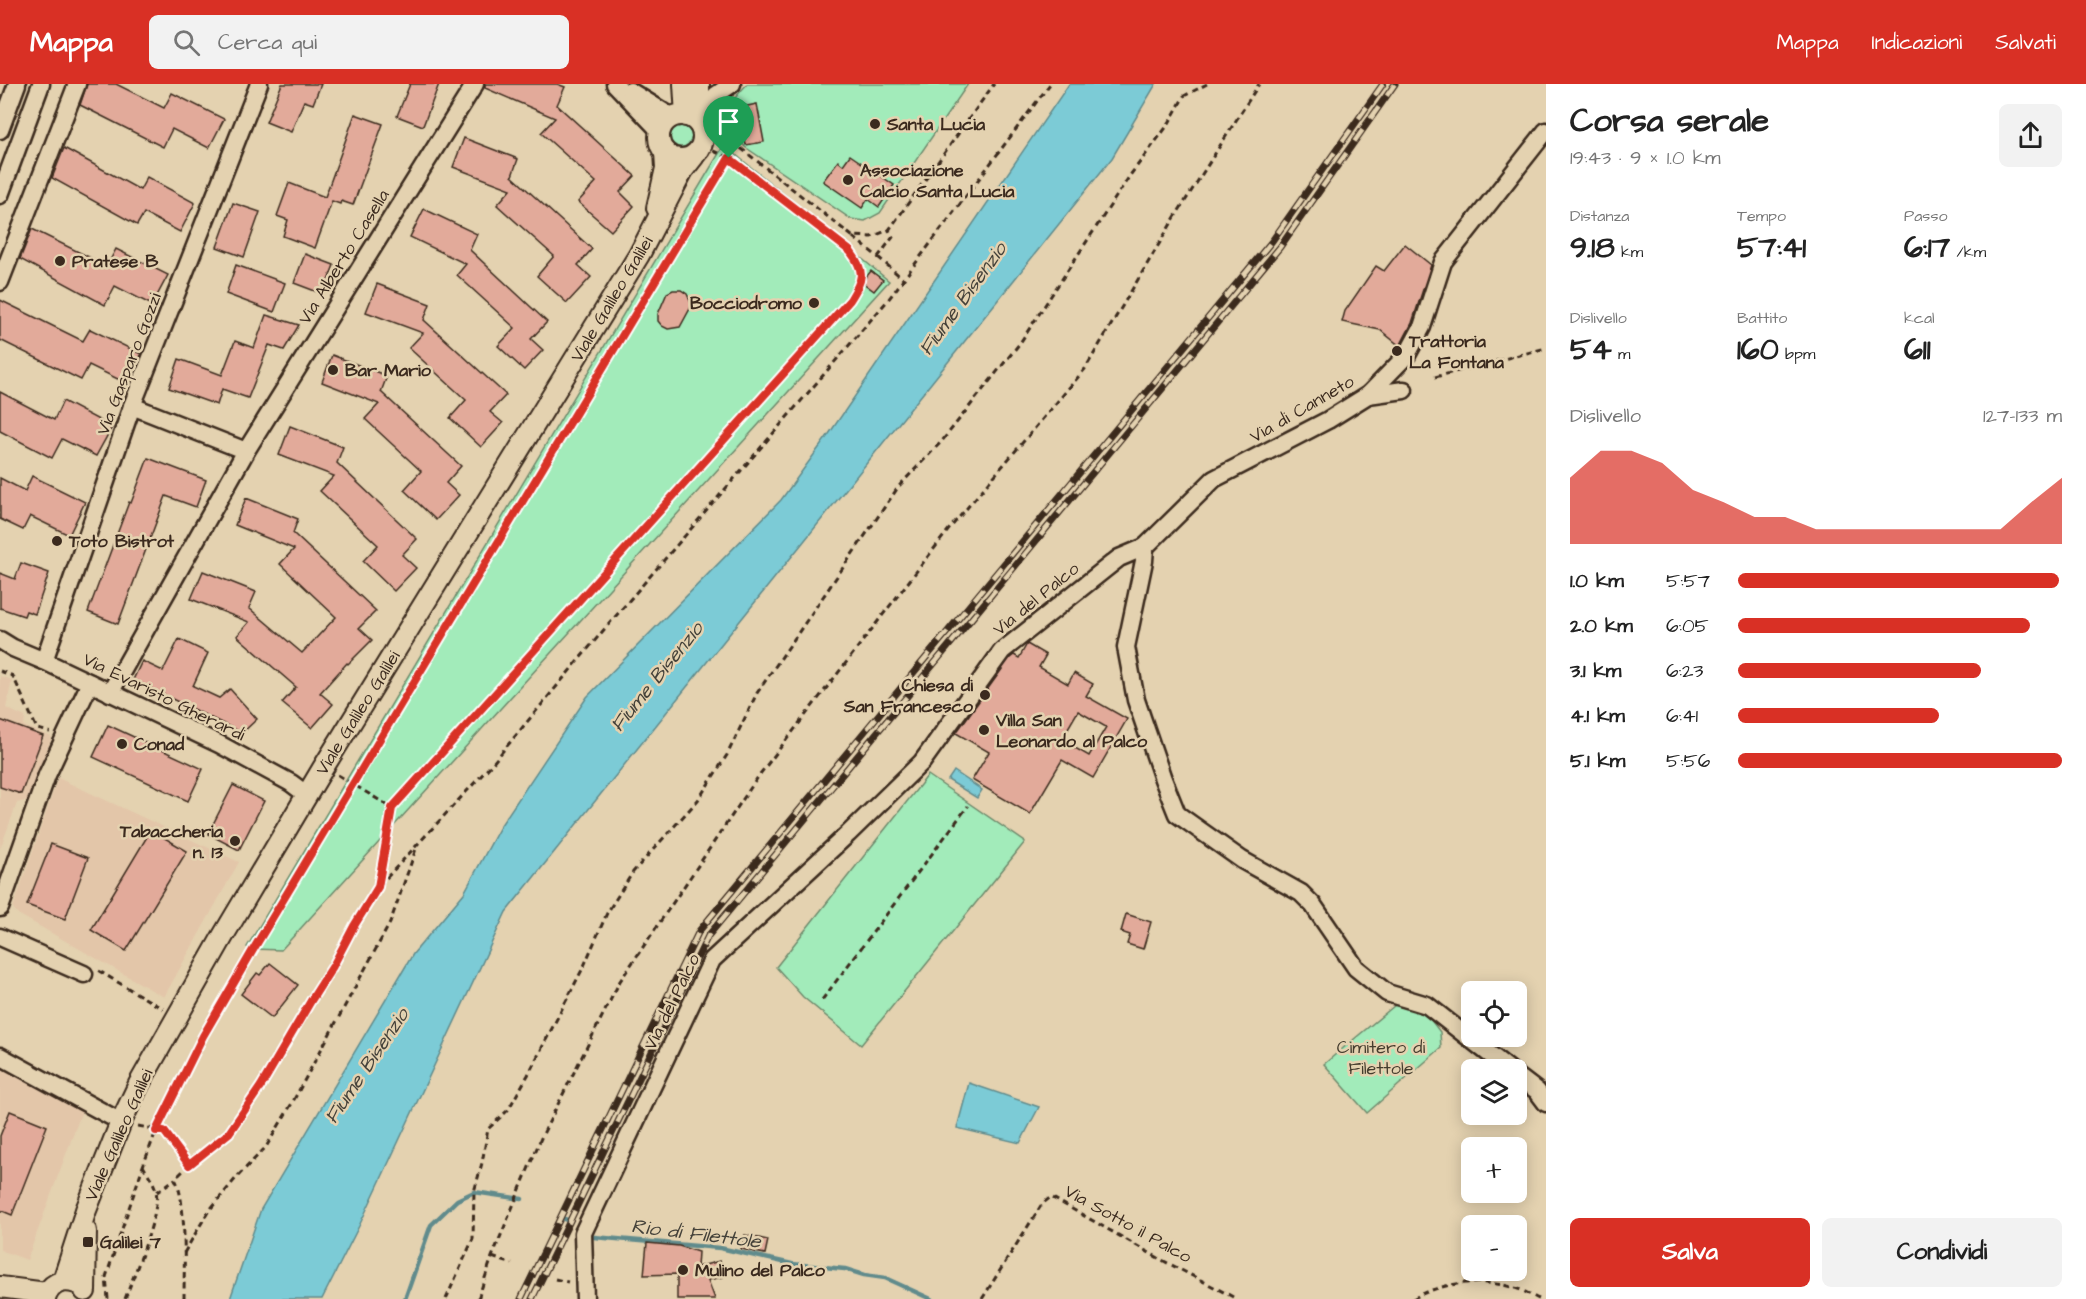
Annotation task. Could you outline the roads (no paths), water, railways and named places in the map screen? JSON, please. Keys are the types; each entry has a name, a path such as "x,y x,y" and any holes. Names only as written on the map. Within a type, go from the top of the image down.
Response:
{"main road":[{"name":"Viale Galileo Galilei","path":"684,84 688,131"},
{"name":"Viale Galileo Galilei","path":"86,1295 75,1283 63,1281 86,1210 121,1122 139,1084 323,768 654,229 683,170 688,131 699,84"},
{"name":"Viale Galileo Galilei","path":"654,229 666,168 665,152 661,146 688,131"},
{"path":"665,152 682,159 688,131"},
{"name":"Viale Galileo Galilei","path":"86,1210 86,1295"},
{"path":"0,1287 46,1296 56,1283 63,1281"},
{"path":"0,1293 10,1299"}],"street":[{"path":"0,130 17,84"},
{"path":"0,195 41,84"},
{"path":"0,282 77,84"},
{"name":"Via Gasparo Gozzi","path":"44,661 132,406 259,84"},
{"name":"Via Alberto Casella","path":"110,693 246,451 475,84"},
{"path":"617,84 688,131 718,90 732,84"},
{"name":"Via di Canneto","path":"1145,548 1214,479 1328,420 1368,395 1407,355 1422,327 1443,262 1546,130"},
{"path":"1368,395 1404,390"},
{"path":"132,406 246,451"},
{"path":"1145,548 1126,647 1136,700 1177,814 1242,860 1301,892 1313,905 1356,968 1387,993 1426,1005 1496,1059"},
{"name":"Via del Palco","path":"597,1299 584,1292 583,1233 712,960 922,762 1002,651 1119,558 1145,548"},
{"name":"Via Evaristo Gherardi","path":"0,640 219,744 291,783 307,795"},
{"path":"0,908 47,775 90,683"},
{"path":"0,937 90,971"},
{"path":"0,1056 121,1122"},
{"path":"1527,1083 1538,1091 1546,1103"}],"water":[{"name":"Fiume Bisenzio","path":"1069,84 1156,84 1112,158 506,912 359,1226 322,1299 230,1299 261,1209 413,954 464,893 501,825 587,697 781,500 829,434"},
{"path":"954,771 982,790 977,798 948,780"},
{"path":"969,1083 1039,1107 1020,1143 957,1128"}],"waterway":[{"name":"Rio di Filettole","path":"405,1299 431,1225 457,1200 474,1192 522,1199"},
{"name":"Rio di Filettole","path":"564,1219 571,1221"},
{"name":"Rio di Filettole","path":"594,1237 720,1248 792,1264 845,1269 885,1278 931,1299"}],"railway":[{"path":"521,1299 699,931 1272,241 1383,84"},
{"path":"532,1299 708,936 1280,247 1395,84"}],"place":[{"name":"Santa Lucia","path":"875,124"},
{"name":"Associazione Calcio Santa Lucia","path":"848,180"},
{"name":"Pratese B","path":"60,261"},
{"name":"Bocciodromo","path":"814,303"},
{"name":"Trattoria La Fontana","path":"1397,351"},
{"name":"Bar Mario","path":"333,370"},
{"name":"Toto Bistrot","path":"57,541"},
{"name":"Chiesa di San Francesco","path":"985,695"},
{"name":"Villa San Leonardo al Palco","path":"984,730"},
{"name":"Conad","path":"122,744"},
{"name":"Tabaccheria n. 13","path":"235,841"},
{"name":"Galilei 7","path":"88,1242"},
{"name":"Mulino del Palco","path":"683,1270"}],"park label":[{"name":"Cimitero di Filettole","path":"1381,1057"}]}
